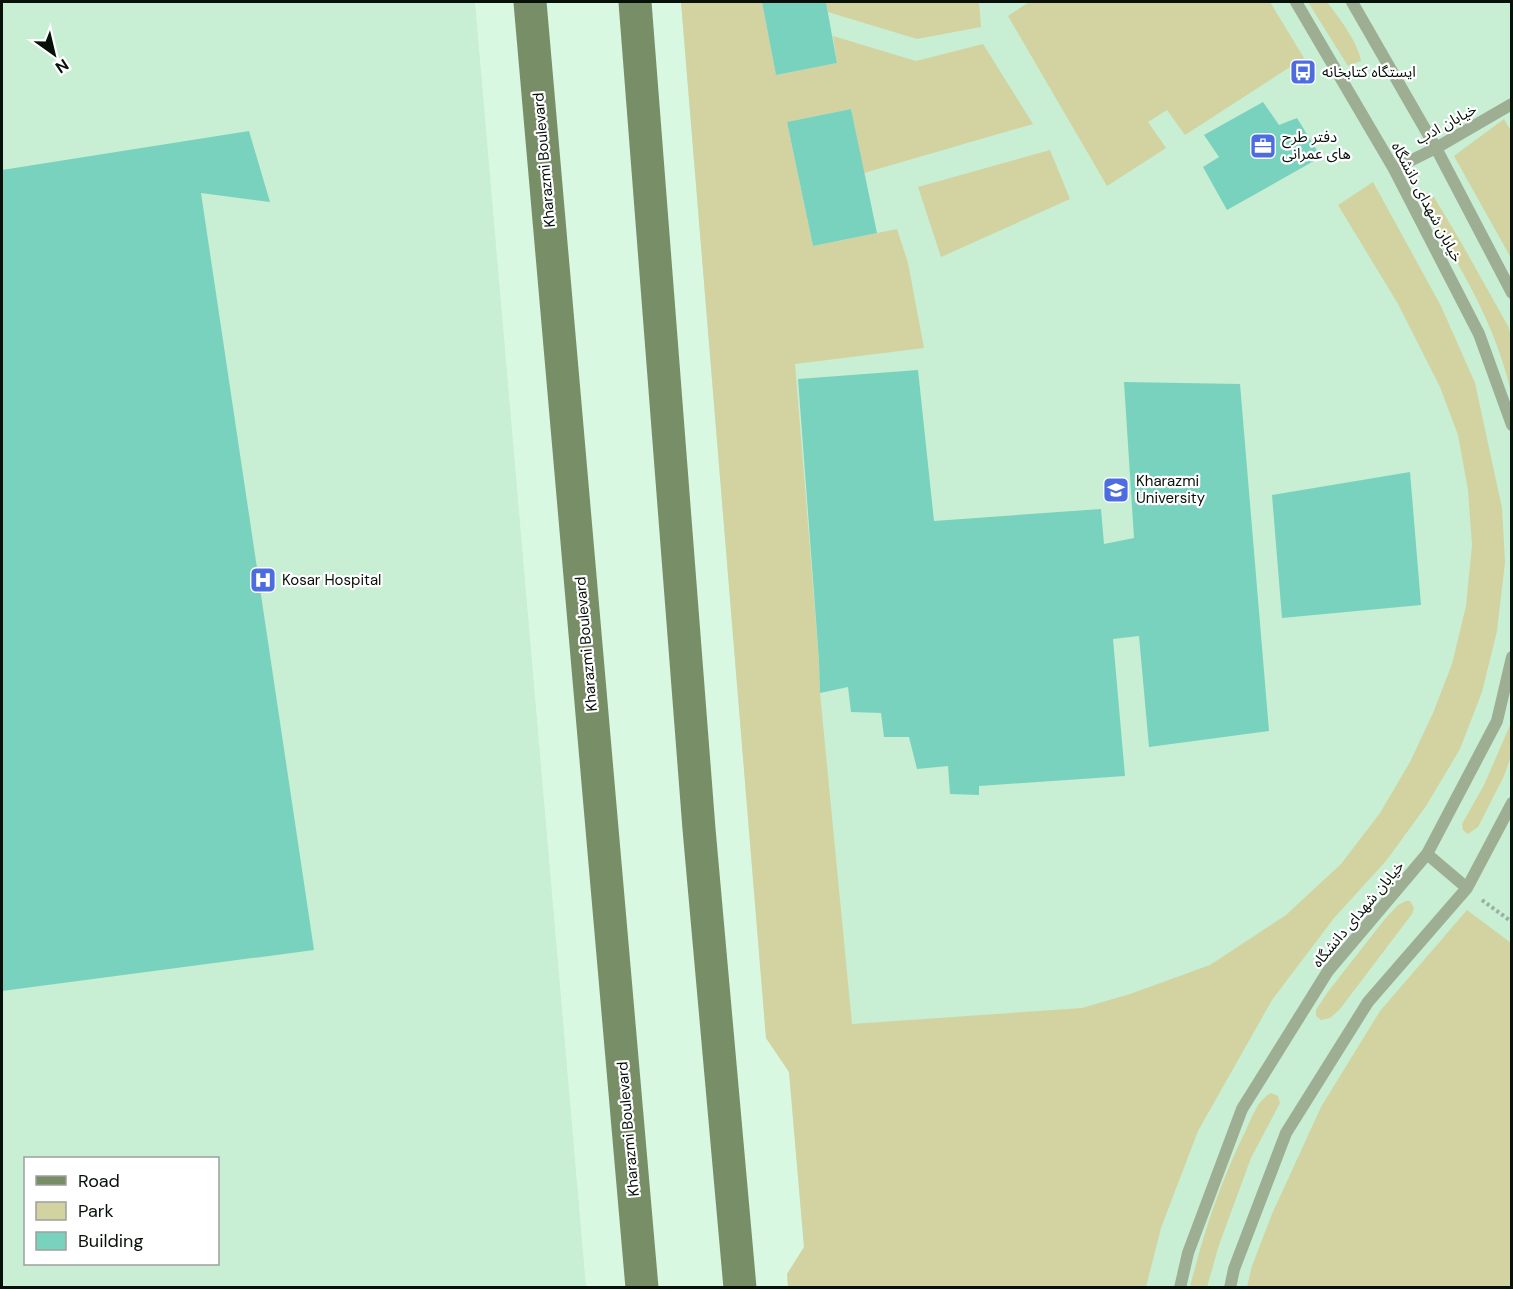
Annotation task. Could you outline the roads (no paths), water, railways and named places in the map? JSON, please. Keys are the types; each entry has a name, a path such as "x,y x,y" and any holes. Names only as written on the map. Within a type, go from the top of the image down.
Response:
{"main road":[{"name":"Kharazmi Boulevard","path":"530,2 642,1287"},
{"path":"635,2 697,806 740,1287"}],"lane":[{"name":"خیابان شهدای دانشگاه","path":"1296,2 1394,169 1479,334 1512,425"},
{"path":"1352,2 1436,148 1512,293"},
{"name":"خیابان ادب","path":"1394,169 1436,148 1512,104"},
{"name":"خیابان شهدای دانشگاه","path":"1180,1287 1188,1252 1242,1109 1328,971 1427,854 1497,721 1512,657"},
{"path":"1230,1287 1234,1269 1286,1133 1368,1002 1467,888 1512,803"},
{"path":"1427,854 1467,888"}],"place":[{"name":"ایستگاه کتابخانه","path":"1303,72"},
{"name":"دفتر طرح های عمرانی","path":"1263,146"},
{"name":"Kharazmi University","path":"1116,490"},
{"name":"Kosar Hospital","path":"263,580"}]}
